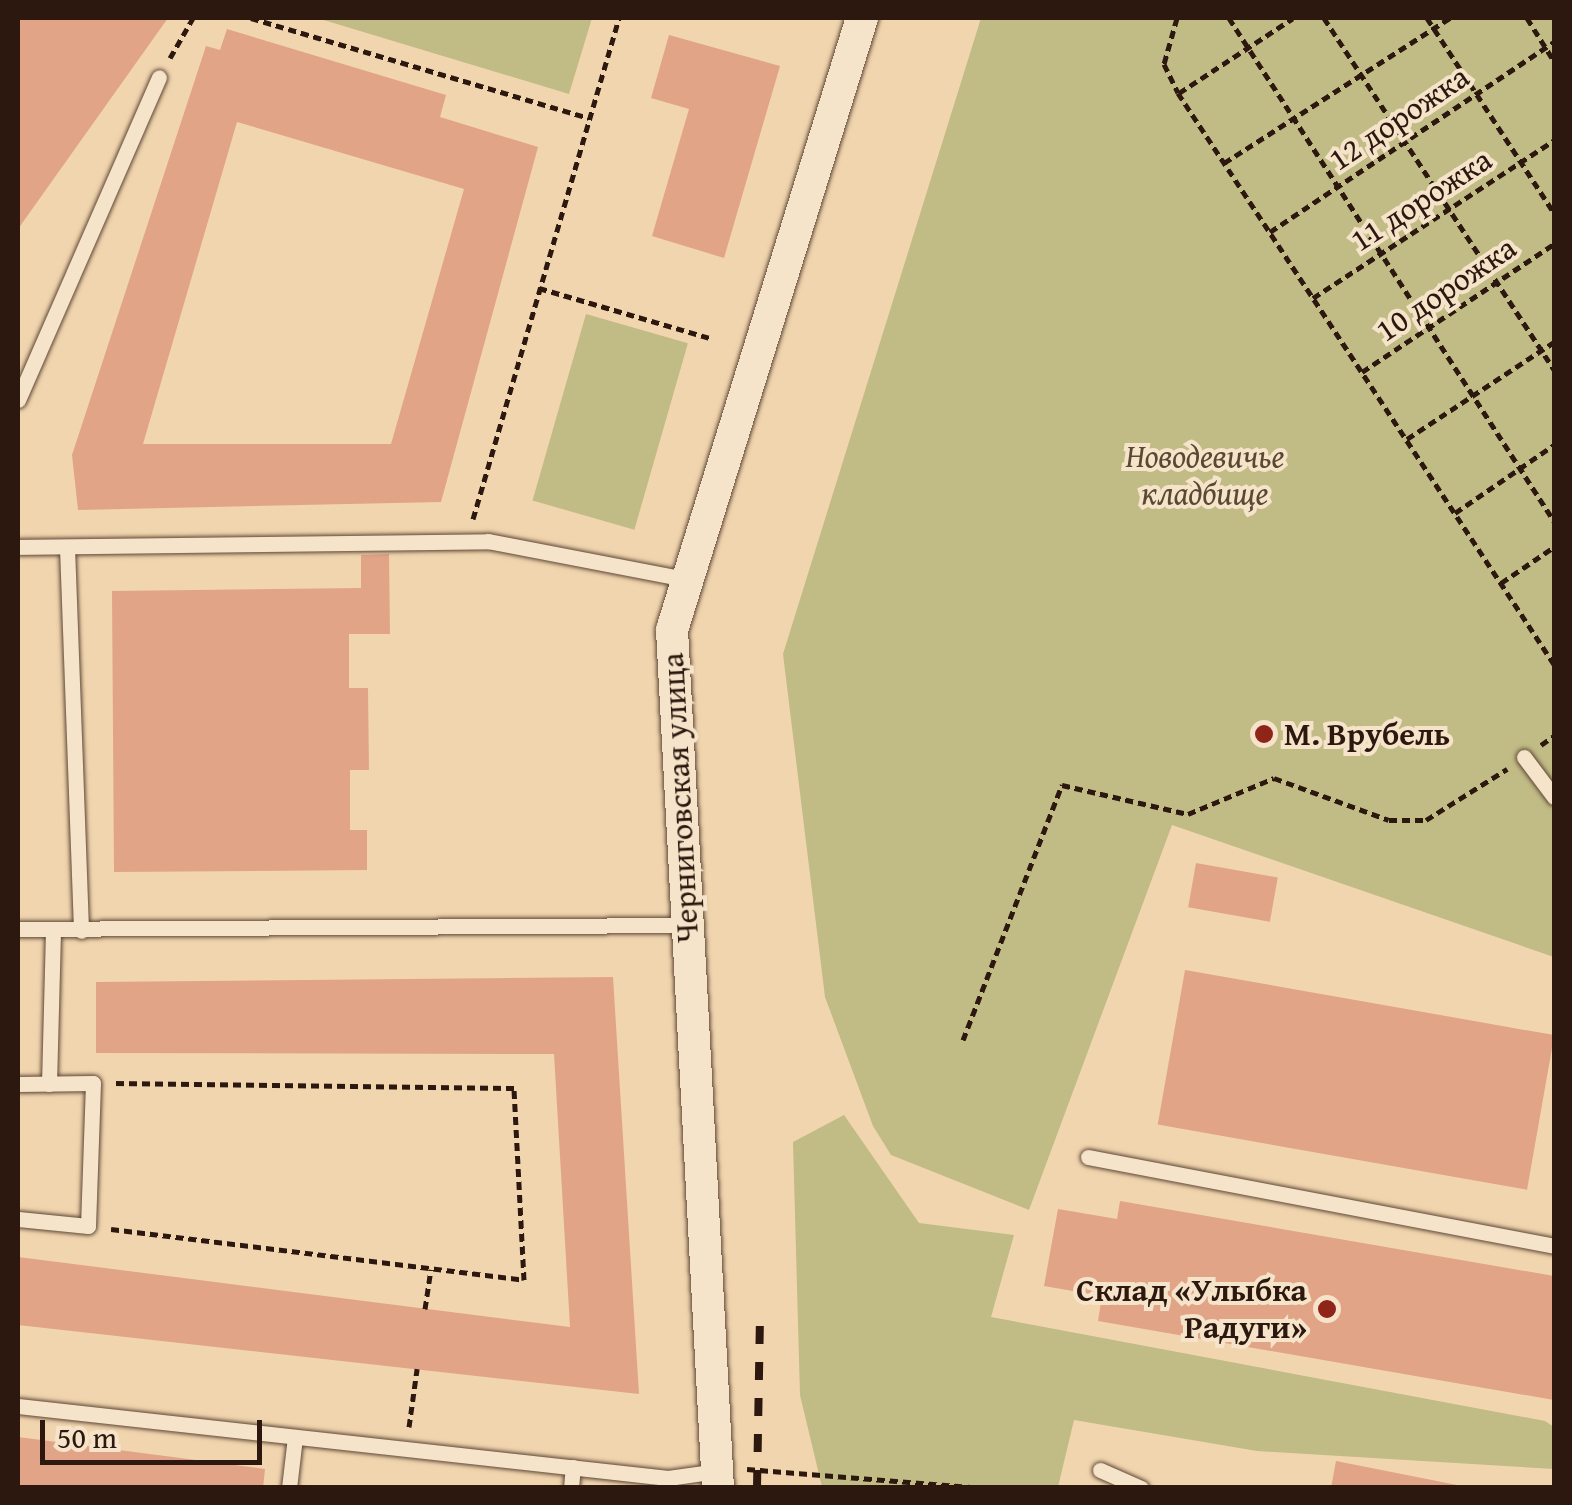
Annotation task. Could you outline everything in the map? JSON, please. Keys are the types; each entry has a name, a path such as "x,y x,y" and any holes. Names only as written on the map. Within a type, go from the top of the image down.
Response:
{"street":[{"name":"Черниговская улица","path":"717,1479 672,665 686,579 862,18"}],"lane":[{"path":"18,400 158,78"},
{"path":"18,547 466,542 686,579"},
{"path":"66,546 80,930"},
{"path":"1524,757 1554,797"},
{"path":"18,929 686,925"},
{"path":"49,1084 52,930"},
{"path":"18,1084 93,1083 88,1226 18,1219"},
{"path":"1088,1157 1554,1246"},
{"path":"18,1406 668,1478 717,1479"},
{"path":"289,1488 295,1436"},
{"path":"571,1488 573,1467"},
{"path":"1100,1470 1140,1488"}],"path":[{"path":"158,78 194,18"},
{"path":"251,18 589,118"},
{"path":"466,542 618,18"},
{"path":"1176,18 1164,64 1178,93 1554,664"},
{"path":"1230,18 1554,522"},
{"path":"1178,93 1293,18"},
{"path":"1324,18 1554,370"},
{"path":"1428,18 1554,213"},
{"path":"1224,163 1450,18"},
{"path":"1527,18 1554,61"},
{"name":"12 дорожка","path":"1269,232 1554,42"},
{"name":"11 дорожка","path":"1313,298 1554,140"},
{"name":"10 дорожка","path":"1362,372 1554,244"},
{"path":"539,288 713,339"},
{"path":"1406,440 1554,342"},
{"path":"1455,513 1554,445"},
{"path":"1501,583 1554,548"},
{"path":"1544,649 1554,642"},
{"path":"963,1040 1062,786 1188,814 1274,778 1390,820 1426,820 1524,757"},
{"path":"88,1226 524,1280 514,1088 93,1083"},
{"path":"426,1309 431,1269"},
{"path":"409,1427 417,1369"},
{"path":"717,1479 983,1488"}],"green space":[{"path":"317,18 592,18 569,94"},
{"name":"Новодевичье кладбище","path":"981,18 1554,18 1554,957 1172,825 1029,1210 891,1155 873,1126 825,997 783,654"},
{"path":"586,314 688,343 634,530 533,500"},
{"path":"844,1115 919,1223 1014,1235 991,1317 1545,1421 1554,1427 1554,1469 1257,1451 1074,1420 1058,1487 822,1487 800,1395 793,1142"}],"building":[{"path":"18,18 168,18 18,229"},
{"path":"227,29 446,95 440,117 538,147 441,502 78,510 72,455 206,46 220,50","holes":["237,122 464,189 391,444 143,444"]},
{"path":"669,35 780,66 724,258 652,236 689,109 651,98"},
{"path":"389,554 390,634 349,634 349,688 368,688 369,770 350,770 350,830 367,830 367,870 114,872 112,591 361,588 361,555"},
{"path":"1196,863 1278,877 1270,922 1188,907"},
{"path":"1185,970 1554,1035 1527,1190 1158,1125"},
{"path":"613,977 639,1394 18,1325 18,1257 570,1327 554,1054 96,1053 96,982"},
{"name":"Склад «Улыбка Радуги»","path":"1120,1201 1554,1276 1554,1400 1098,1321 1102,1296 1044,1286 1058,1209 1117,1219"},
{"path":"18,1437 265,1469 263,1488 18,1488"},
{"path":"1336,1461 1462,1486 1462,1488 1331,1488"}],"railway":[{"path":"757,1488 760,1308"}],"place":[{"name":"М. Врубель","path":"1264,734"},
{"name":"Склад «Улыбка Радуги»","path":"1327,1309"}]}
